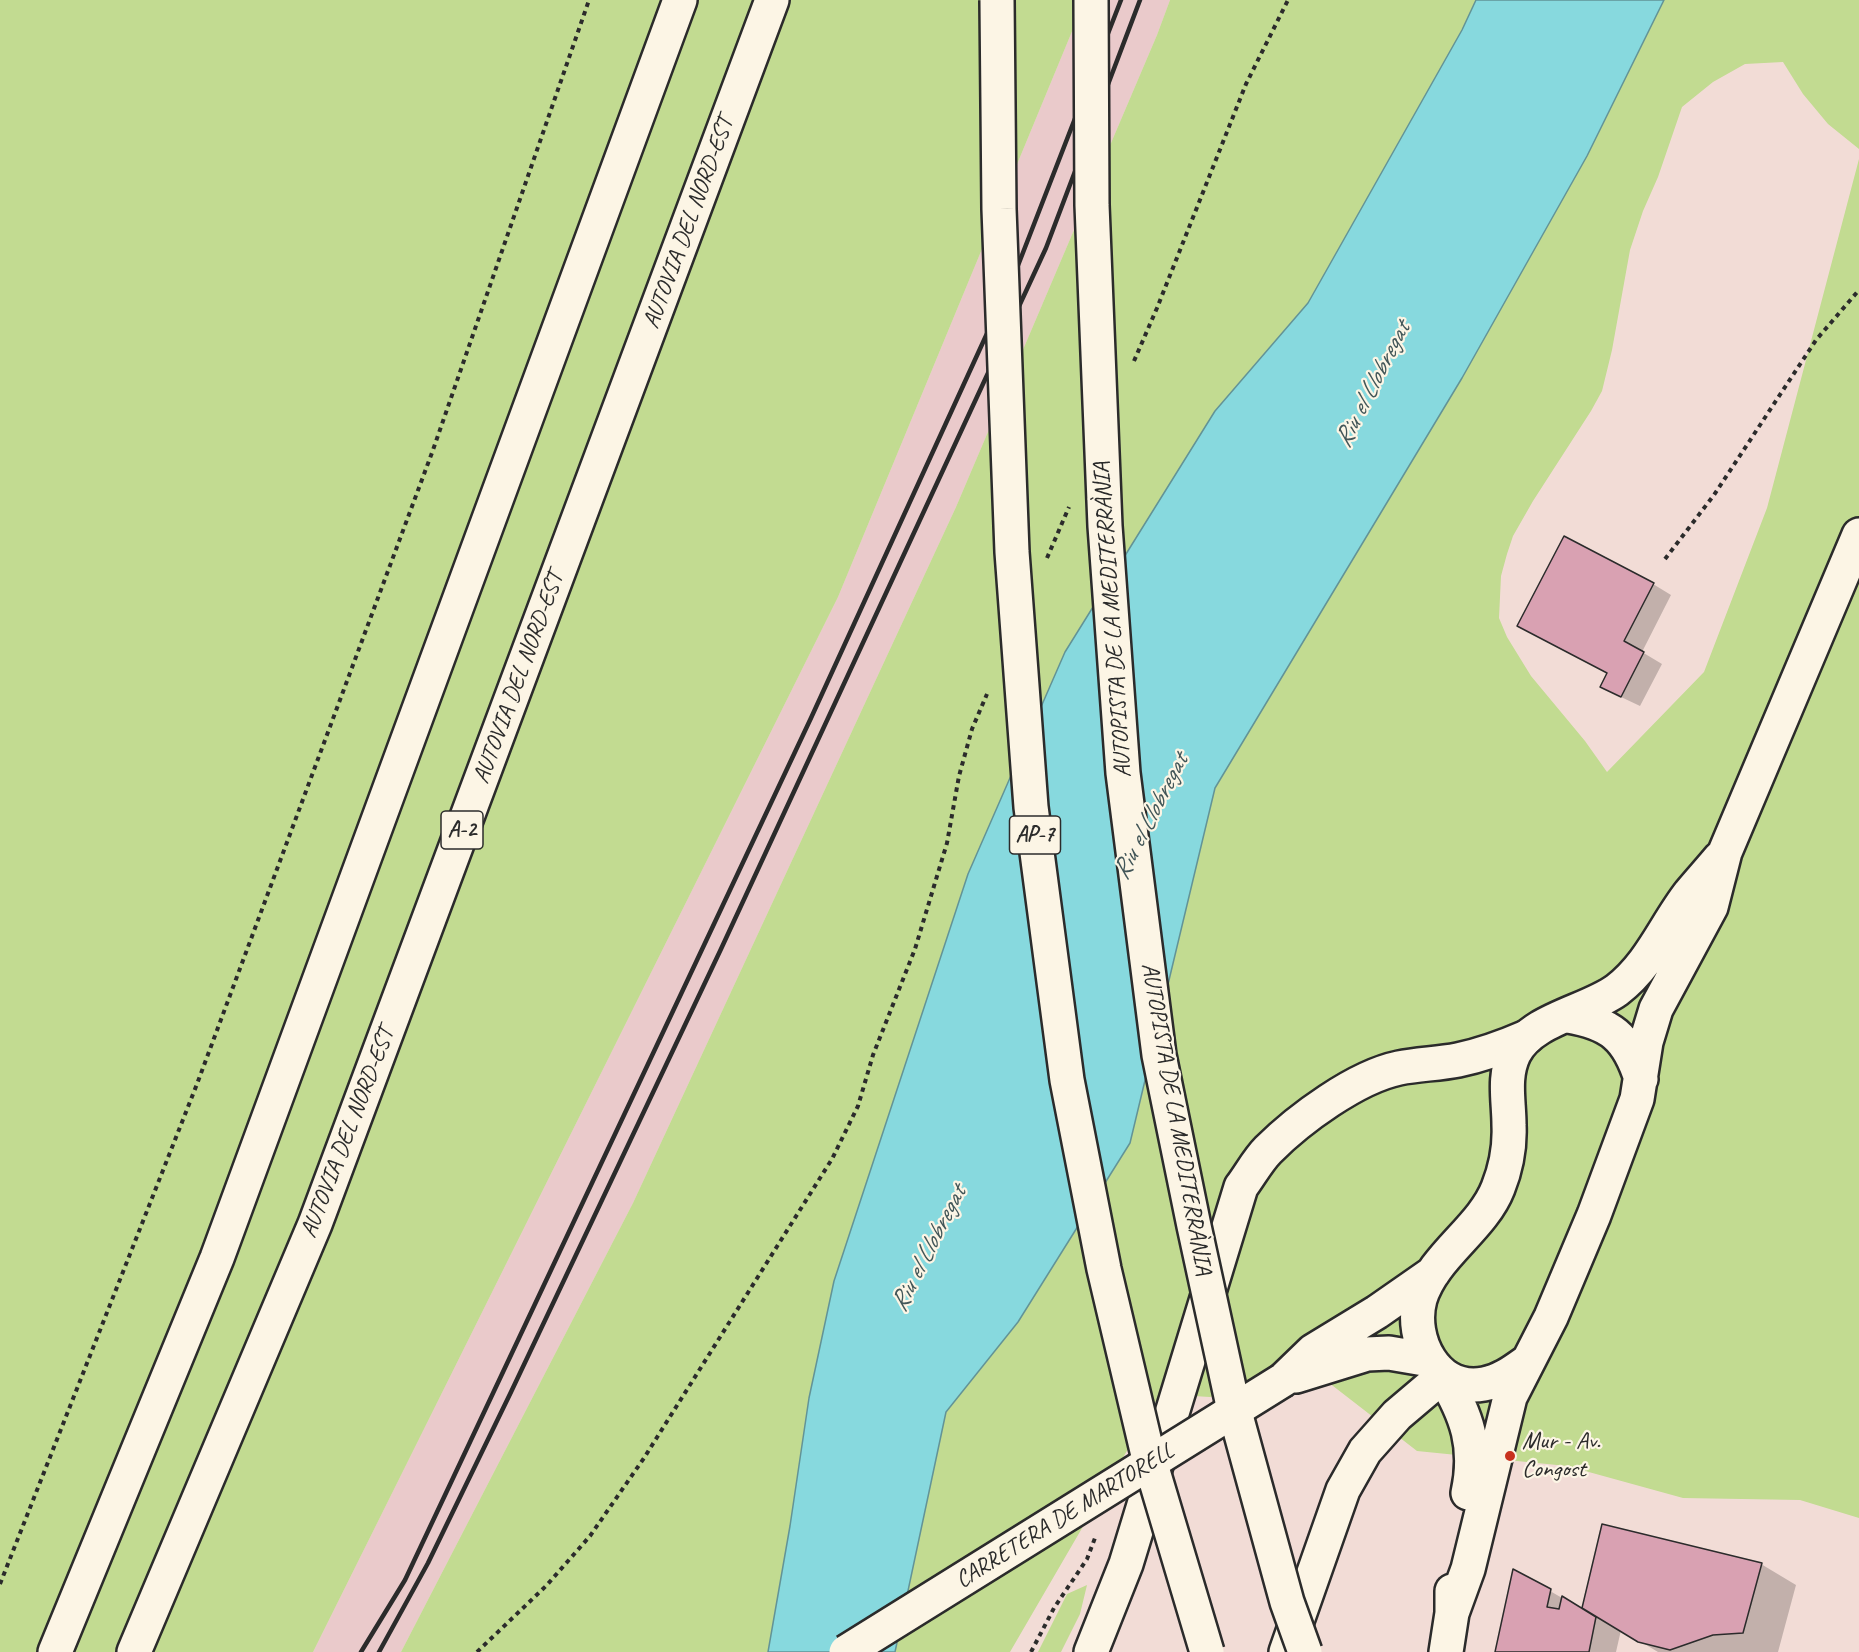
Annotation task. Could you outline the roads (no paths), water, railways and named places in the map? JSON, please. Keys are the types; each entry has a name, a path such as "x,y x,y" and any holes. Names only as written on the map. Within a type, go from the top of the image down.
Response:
{"main road":[{"path":"56,1652 217,1258 680,0"},
{"name":"AUTOVIA DEL NORD-EST","path":"134,1652 315,1224 772,0"},
{"name":"AP-7","path":"997,0 999,209 1012,552 1031,807 1067,1080 1104,1269 1147,1451 1207,1652"},
{"name":"AUTOPISTA DE LA MEDITERRÀNIA","path":"1091,0 1092,205 1105,526 1122,773 1159,1055 1191,1214 1232,1401 1287,1602 1305,1652"},
{"path":"1452,1613 1468,1569 1510,1397 1551,1317 1631,1120 1641,1079 1646,1042 1656,1009 1711,907 1725,852 1859,534"},
{"path":"1091,1652 1126,1564 1241,1186 1267,1151 1330,1101 1364,1082 1396,1069 1455,1060 1499,1050 1527,1037 1554,1020 1568,1016 1598,1001 1630,979 1651,955 1690,893 1725,852"},
{"path":"1568,1016 1591,1020 1605,1026 1615,1034 1629,1051 1641,1079"},
{"path":"1446,1652 1452,1613 1454,1558 1471,1479 1472,1449 1467,1421 1458,1399 1419,1338 1417,1316 1421,1296 1435,1272 1483,1213 1498,1189 1508,1155 1510,1127 1508,1070 1515,1052 1527,1037"},
{"path":"1283,1380 1313,1351 1377,1312 1435,1272"},
{"path":"1283,1380 1367,1354 1389,1353 1437,1368 1464,1384 1483,1384 1506,1377 1528,1361"},
{"path":"1286,1652 1343,1490 1365,1451 1437,1368"},
{"name":"CARRETERA DE MARTORELL","path":"846,1652 1283,1380"}],"water":[{"name":"Riu el Llobregat","path":"1476,0 1664,0 1587,156 1462,378 1215,788 1130,1143 1018,1322 946,1412 895,1652 768,1652 809,1398 834,1281 968,874 1065,652 1215,411 1308,303 1462,30"}],"railway":[{"path":"361,1652 405,1580 811,718 1017,268 1121,0"},
{"path":"379,1652 428,1563 511,1392 721,949 1046,248 1140,0"}],"place":[{"name":"Mur - Av. Congost","path":"1510,1456"}]}
